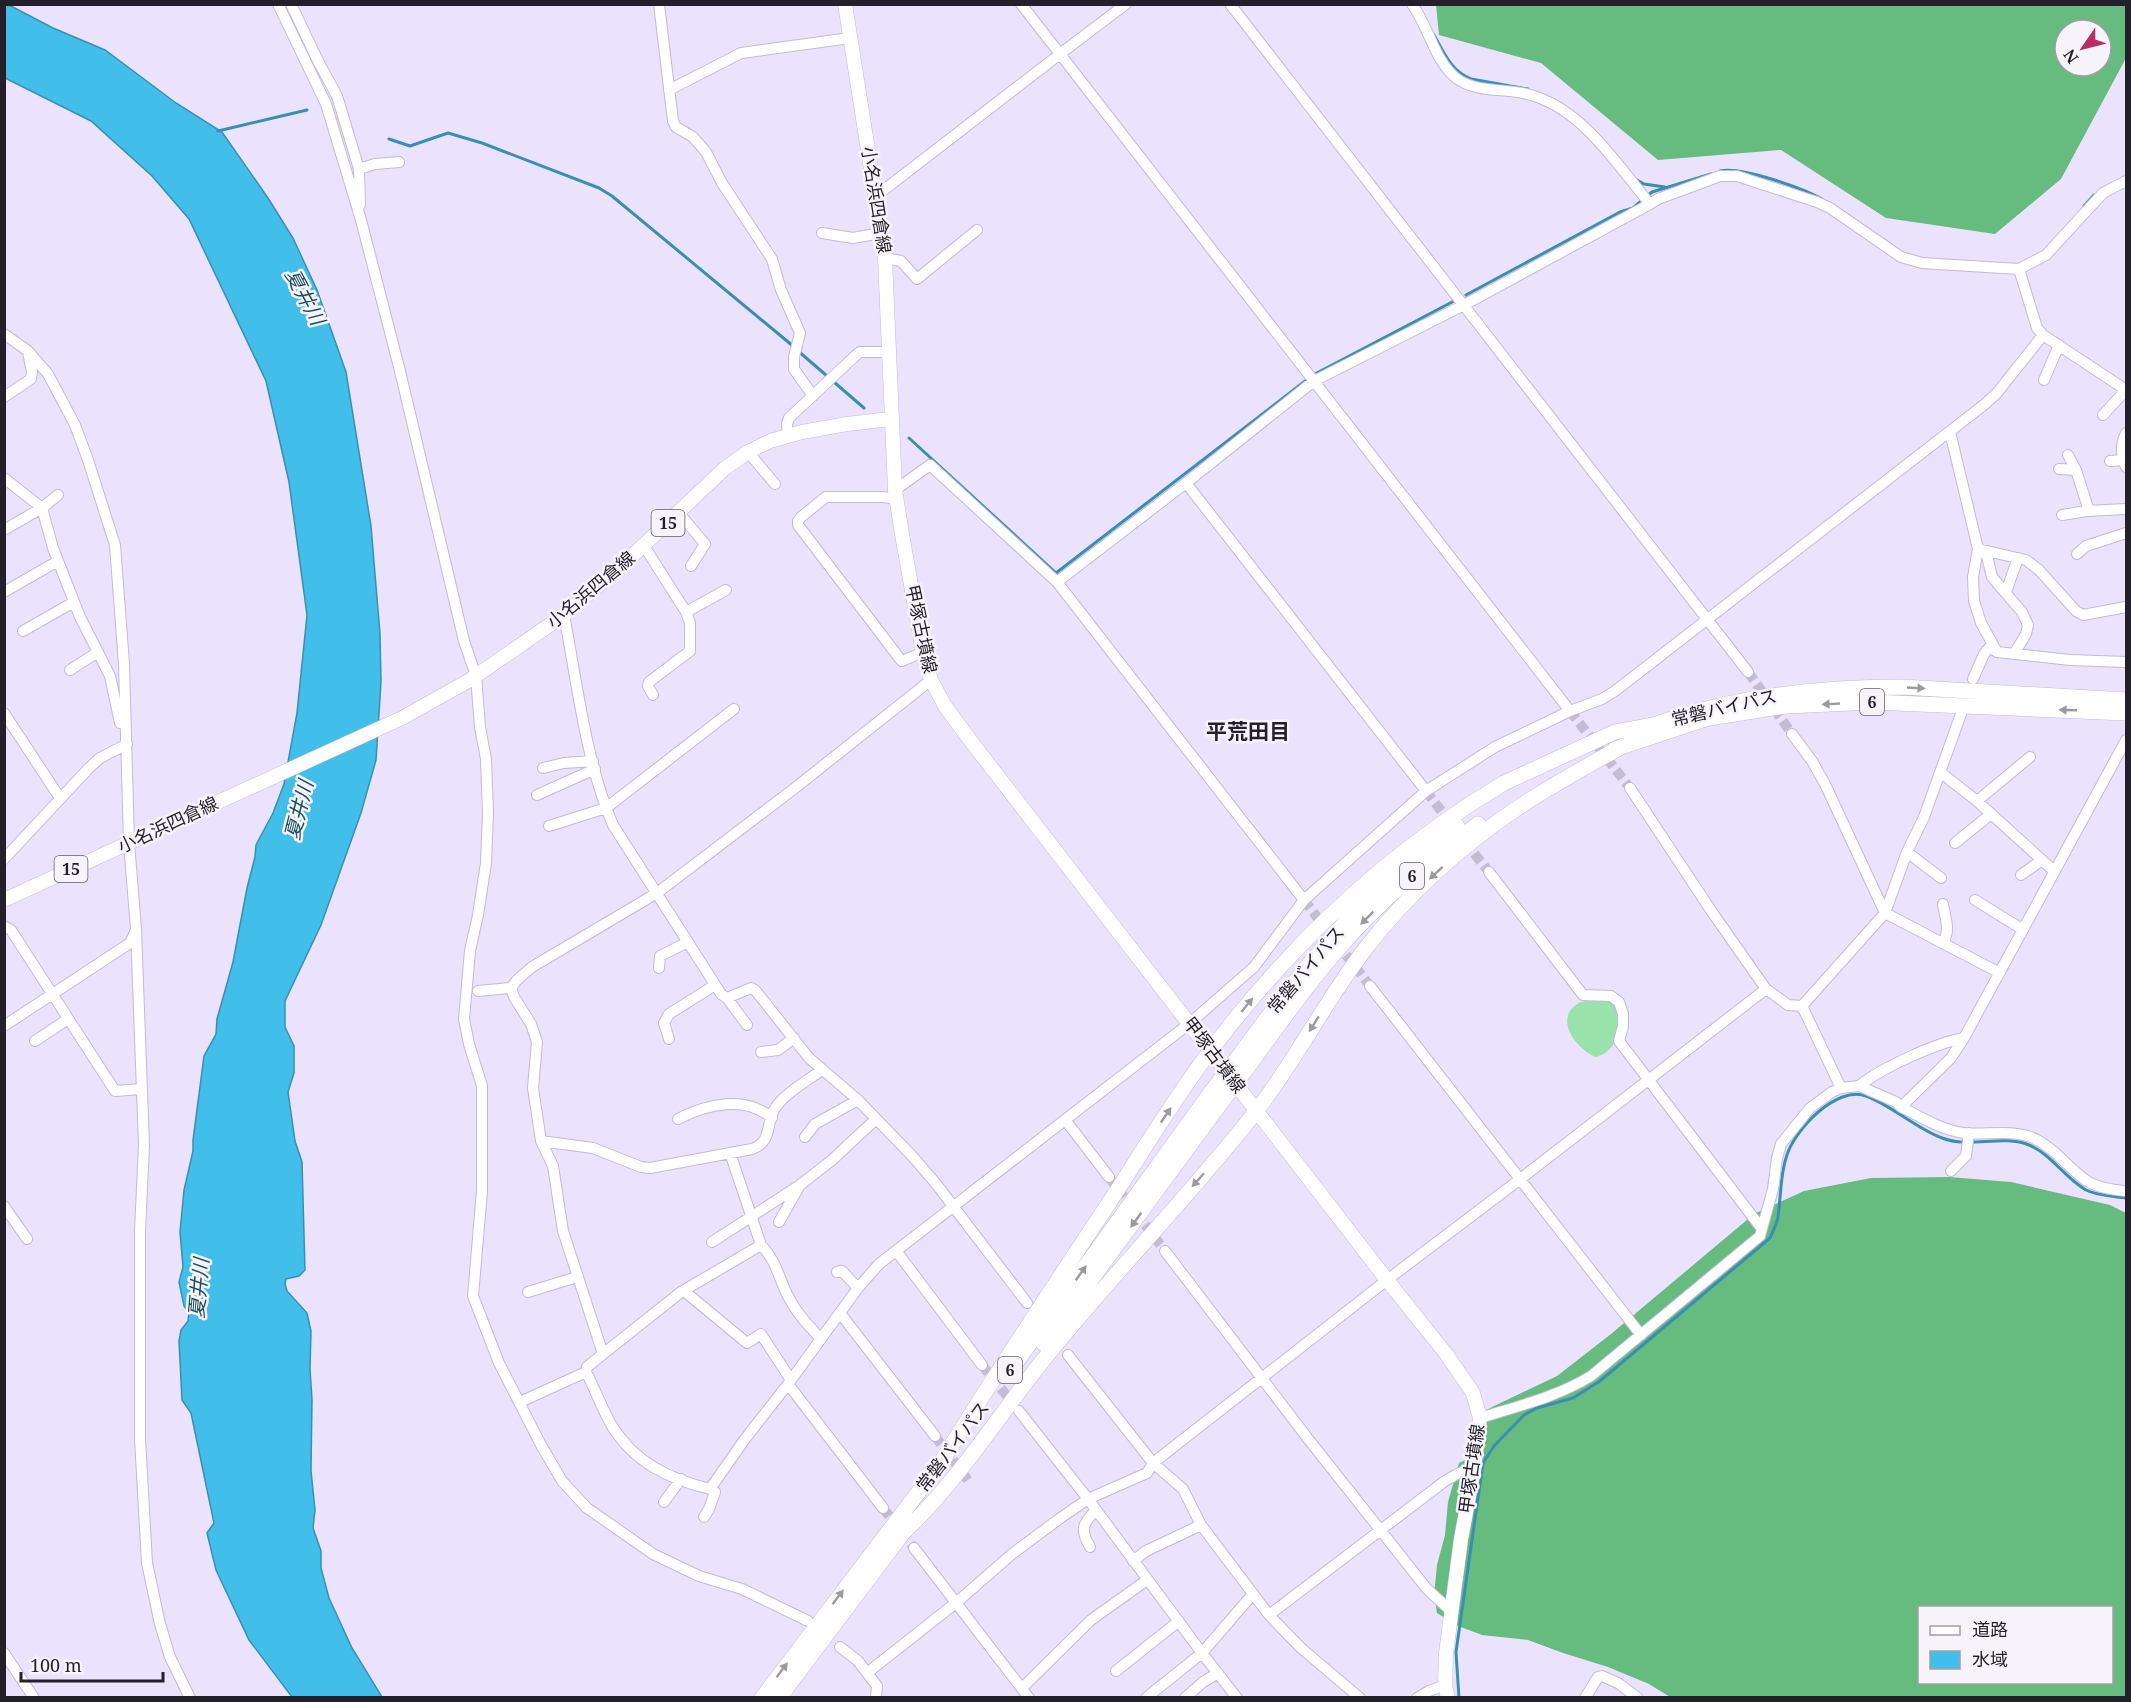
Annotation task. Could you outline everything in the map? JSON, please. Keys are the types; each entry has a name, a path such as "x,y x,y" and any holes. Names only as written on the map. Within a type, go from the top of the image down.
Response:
{"highway":[{"name":"常磐バイパス","path":"762,1698 809,1647 904,1532 1245,1058 1289,988 1383,884 1421,852 1493,801 1585,751 1652,725 1725,704 1782,694 1868,687 2127,700"},
{"name":"常磐バイパス","path":"1245,1058 1338,949 1391,894 1421,868 1495,811 1585,763 1623,746 1709,718 1786,706 1873,702 2127,713"},
{"path":"940,1464 1062,1272 1210,1051 1255,995 1311,934 1377,872 1420,839 1504,783 1616,732 1652,725"},
{"path":"904,1532 929,1509 1029,1378 1086,1308 1257,1111 1339,984 1371,942 1415,892 1468,845 1518,807 1623,746"},
{"name":"常磐バイパス","path":"779,1698 809,1647 940,1464 1216,1098"}],"main road":[{"name":"小名浜四倉線","path":"4,900 402,718 473,678 564,615 644,546 724,469 748,452 770,441 789,436 847,424 890,419 885,258 845,4"},
{"name":"甲塚古墳線","path":"890,419 895,495 923,652 931,680 945,706 1447,1355 1473,1393 1480,1418 1451,1611 1446,1653 1447,1691"}],"street":[{"path":"278,4 326,104 361,220 399,367 473,678 486,759 488,813 486,863 470,951 464,1019 482,1086 482,1191 473,1296 499,1363 541,1445 562,1481 587,1508 653,1554 699,1576 742,1589 808,1621"},
{"path":"291,4 337,96 359,169 361,220"},
{"path":"659,4 673,121 676,127 693,137 706,152 722,183 772,259 780,290 800,333 794,357 794,369 813,396"},
{"path":"1021,4 1570,711"},
{"path":"876,196 1126,4"},
{"path":"1230,4 1748,672"},
{"path":"1412,4 1446,68 1457,78 1469,86 1527,94 1560,108 1578,120 1592,134 1646,199"},
{"path":"669,90 741,54 850,38"},
{"path":"359,169 375,164 399,162"},
{"path":"1057,582 1186,483 1311,378 1464,305 1646,199 1658,199 1720,176 1737,176 1830,208 1901,257 1922,263 2019,269 2046,255 2103,193 2127,181"},
{"path":"885,258 901,261 917,279 977,230"},
{"path":"822,233 853,238 881,233"},
{"path":"2019,269 2037,328 2043,335 2126,390 2103,415"},
{"path":"4,334 28,351 48,374 75,425 115,545 133,841 144,1145 140,1231 140,1439 147,1563 160,1624 170,1657 190,1698"},
{"path":"761,1245 684,1291 587,1367 586,1372 612,1427 644,1462 655,1469 710,1489 858,1288 879,1264 1190,1023 1254,967 1304,900 1426,791 1495,747 1615,691 1991,399 2043,335"},
{"path":"2044,380 2059,345"},
{"path":"4,398 31,380 32,372 28,351"},
{"path":"789,436 787,424 789,418 860,352 889,352"},
{"path":"1950,432 1982,550 1992,576 2022,612 2028,625 2026,634 2014,654"},
{"path":"2110,461 2125,464 2122,447 2127,433"},
{"path":"748,452 775,484"},
{"path":"2068,455 2076,470 2089,511"},
{"path":"923,652 906,661 900,659 798,525 798,521 826,497 895,495 930,465 1057,582 1304,900"},
{"path":"2059,469 2076,470"},
{"path":"1186,483 1426,791"},
{"path":"7,485 42,508 58,561 74,602 114,685 122,730 127,740"},
{"path":"4,530 42,508 58,495"},
{"path":"2062,515 2127,509"},
{"path":"679,513 705,544 692,566"},
{"path":"2077,554 2086,546 2127,533"},
{"path":"644,546 686,612 690,623 690,651 649,682 648,686 653,695"},
{"path":"1982,550 2026,560 2039,570 2076,611 2083,615 2127,607"},
{"path":"1982,550 1973,577 1974,601 1981,623 1997,652"},
{"path":"2006,592 2018,558"},
{"path":"4,592 58,561"},
{"path":"686,612 726,590"},
{"path":"23,631 74,602"},
{"path":"564,615 594,765 613,825 721,994 727,998 747,1025"},
{"path":"1973,679 1983,654 1990,647 1997,652 2014,654 2070,660 2127,662"},
{"path":"70,670 98,652"},
{"path":"478,991 511,988 532,967 657,893 931,680"},
{"path":"549,826 606,808 734,709"},
{"path":"1802,1006 1885,913 1907,852 1924,817 1961,714"},
{"path":"6,718 60,798"},
{"path":"1792,734 1812,761 1825,784 1885,913 1998,972"},
{"path":"4,859 100,758 127,740"},
{"path":"1901,1107 1951,1058 1964,1038 1998,972 2127,740"},
{"path":"1977,801 2030,757"},
{"path":"543,768 564,763 594,765"},
{"path":"537,795 594,765"},
{"path":"1940,772 1977,801 2054,871"},
{"path":"1630,788 1766,989 1788,1005 1802,1006"},
{"path":"1955,843 1991,814"},
{"path":"1907,852 1941,878"},
{"path":"2021,875 2042,860"},
{"path":"1489,872 1583,995 1611,996 1619,1002 1623,1014 1619,1041 1762,1229"},
{"path":"1975,900 2022,929"},
{"path":"1943,904 1948,929 1943,943"},
{"path":"4,926 11,930 115,1091 142,1089"},
{"path":"4,1026 130,943 136,929"},
{"path":"659,968 660,956 688,942"},
{"path":"669,1039 664,1023 669,1014 715,984"},
{"path":"1370,986 1641,1335"},
{"path":"511,988 514,998 531,1024 537,1042 533,1088 541,1141 553,1166 563,1232 603,1354"},
{"path":"727,998 747,989 755,990 822,1070 858,1100 914,1158 1027,1304"},
{"path":"867,1673 957,1602 1012,1554 1088,1499 1147,1473 1153,1463 1387,1280 1766,989"},
{"path":"1802,1006 1842,1088"},
{"path":"35,1041 68,1019"},
{"path":"761,1052 778,1050 794,1038"},
{"path":"1859,1086 1871,1076 1948,1041 1964,1038"},
{"path":"541,1141 593,1148 650,1168 758,1146 764,1142 774,1110 783,1099 822,1070"},
{"path":"1480,1418 1572,1388 1591,1377 1760,1236 1773,1189 1776,1158 1780,1144 1810,1108 1832,1092 1842,1088 1859,1086 1868,1088 1896,1102 1901,1107 1969,1139 2024,1135 2051,1149 2088,1182 2101,1187 2127,1191"},
{"path":"805,1137 815,1125 858,1100"},
{"path":"678,1119 700,1109 737,1104 748,1104 763,1110 772,1118"},
{"path":"712,1242 800,1185 832,1160 876,1119"},
{"path":"1066,1121 1109,1177"},
{"path":"1951,1171 1964,1160 1969,1139"},
{"path":"730,1153 761,1245 775,1262 789,1299 821,1339"},
{"path":"779,1222 800,1185"},
{"path":"4,1206 27,1239"},
{"path":"1165,1251 1427,1589 1451,1611"},
{"path":"897,1252 982,1365"},
{"path":"837,1272 842,1272 858,1288"},
{"path":"528,1292 577,1277"},
{"path":"684,1291 747,1343 761,1334 789,1382 883,1508"},
{"path":"840,1313 935,1436"},
{"path":"1068,1355 1153,1463 1183,1489 1201,1525 1269,1615 1300,1648 1360,1698"},
{"path":"520,1402 586,1372"},
{"path":"1019,1411 1237,1698"},
{"path":"1269,1615 1445,1481 1459,1473 1474,1469"},
{"path":"664,1502 681,1479"},
{"path":"704,1517 715,1492"},
{"path":"1090,1547 1083,1532 1084,1525 1096,1510"},
{"path":"1133,1561 1146,1551 1201,1525"},
{"path":"914,1548 1029,1698"},
{"path":"1022,1688 1091,1620 1148,1580"},
{"path":"1146,1698 1202,1653 1252,1595"},
{"path":"1116,1671 1179,1621"},
{"path":"840,1647 858,1661 877,1686 876,1698"},
{"path":"4,1653 34,1698"},
{"path":"1185,1698 1203,1682 1218,1673"},
{"path":"1585,1698 1598,1677 1602,1676 1618,1683 1638,1698"},
{"path":"1418,1698 1429,1691 1447,1691"}],"green space":[{"path":"1436,5 2126,5 2126,58 2061,179 1995,234 1886,218 1781,150 1658,160 1541,63 1439,35"},
{"path":"1597,999 1615,1002 1620,1015 1620,1023 1618,1036 1612,1047 1596,1057 1575,1041 1570,1033 1568,1017 1571,1009 1579,1003"},
{"path":"1949,1177 2011,1182 2110,1205 2126,1213 2126,1697 1670,1697 1649,1684 1608,1667 1528,1640 1482,1635 1458,1626 1437,1613 1434,1595 1437,1565 1445,1535 1448,1502 1459,1463 1473,1456 1473,1419 1488,1409 1557,1376 1611,1334 1754,1214 1804,1191 1871,1178"}],"water":[{"name":"夏井川","path":"4,5 9,5 53,28 105,50 176,103 222,132 293,238 317,290 346,372 371,526 380,634 381,682 376,760 361,813 321,925 285,1001 285,1027 294,1046 294,1073 288,1092 295,1141 302,1162 305,1270 299,1276 286,1279 285,1284 287,1291 307,1313 311,1331 311,1471 315,1510 313,1528 321,1551 321,1568 329,1598 352,1648 382,1697 292,1697 249,1640 216,1570 207,1533 214,1523 191,1413 182,1400 179,1341 181,1330 188,1321 189,1313 184,1306 179,1282 183,1267 180,1232 184,1190 193,1151 204,1056 216,1034 217,1019 233,962 256,845 273,813 284,784 297,713 307,615 289,482 266,381 189,219 152,176 91,121 5,78"}],"waterway":[{"path":"1434,35 1449,61 1464,76 1528,89"},
{"path":"218,131 307,110"},
{"path":"389,139 410,146 448,133 482,143 599,188 612,196 793,346"},
{"path":"1720,171 1730,170 1756,175 1801,189 1822,199"},
{"path":"1466,295 1620,212 1633,208 1652,192 1711,174"},
{"path":"1637,180 1644,184 1665,187"},
{"path":"2084,206 2094,195"},
{"path":"909,438 1056,573 1313,375 1454,301"},
{"path":"797,350 864,408"},
{"path":"1459,1698 1456,1652 1483,1463 1494,1446 1524,1415 1537,1408 1573,1398 1600,1381 1770,1238 1777,1220 1783,1172 1790,1147 1806,1124 1829,1104 1854,1094 1866,1096 1942,1138 1964,1142 2008,1141 2029,1145 2044,1154 2086,1190 2101,1195 2126,1198"}],"tunnel":[{"path":"1748,672 1792,734"},
{"path":"1570,711 1630,788"},
{"path":"1426,791 1452,825"},
{"path":"1465,842 1489,872"},
{"path":"1304,900 1326,929"},
{"path":"1337,943 1370,986"},
{"path":"1109,1177 1165,1251"},
{"path":"982,1365 1015,1406"},
{"path":"935,1436 970,1483"},
{"path":"883,1508 914,1548"}],"district":[{"name":"平荒田目","path":"1248,732"}]}
